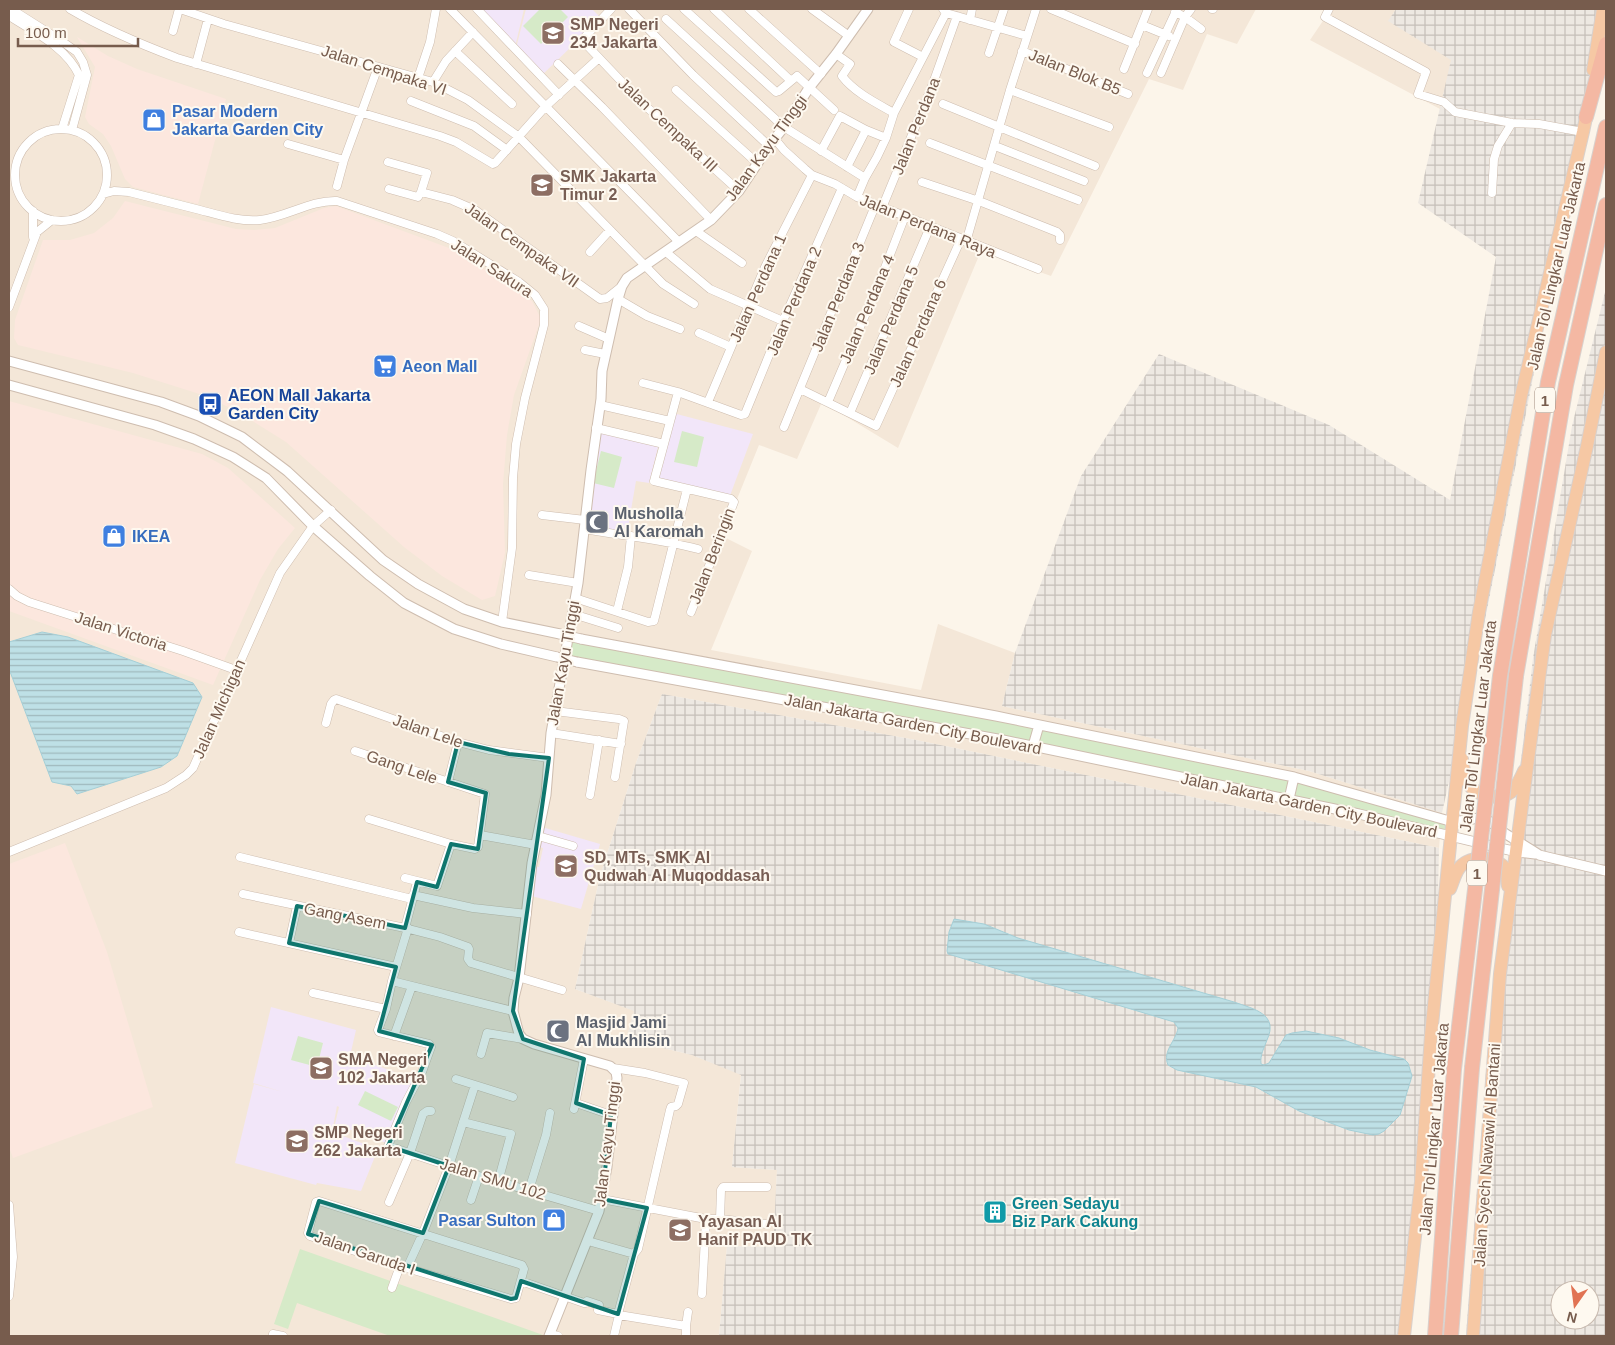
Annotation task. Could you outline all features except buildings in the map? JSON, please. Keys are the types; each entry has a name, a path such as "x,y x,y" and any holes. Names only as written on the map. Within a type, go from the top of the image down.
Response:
{"highway":[{"path":"1404,1336 1421,1182 1430,1035 1453,822 1459,744 1479,612 1521,396 1583,132 1603,9"},
{"path":"1586,117 1606,44"},
{"name":"Jalan Tol Lingkar Luar Jakarta","path":"1435,1336 1454,1069 1500,676 1548,382 1606,127"},
{"name":"Jalan Tol Lingkar Luar Jakarta","path":"1452,1336 1472,1068 1516,676 1566,385 1606,205"},
{"path":"1509,914 1545,635 1606,352"},
{"path":"1459,744 1466,780 1478,792 1483,794 1502,796 1509,793 1519,782 1529,760"},
{"path":"1443,908 1460,866 1473,859 1481,858 1500,864 1505,869 1509,914"},
{"name":"Jalan Syech Nawawi Al Bantani","path":"1473,1336 1500,974 1509,914"}],"street":[{"path":"12,9 77,52 83,62 87,74 72,130"},
{"path":"70,9 138,44 196,64 448,138 492,164 495,163 545,107 599,58"},
{"path":"173,31 180,9"},
{"name":"Jalan Cempaka VI","path":"180,9 208,19 433,82 480,107 519,136 663,284 694,304"},
{"path":"418,78 430,42 436,9"},
{"path":"450,9 679,242"},
{"path":"477,9 559,95"},
{"name":"Jalan Cempaka III","path":"611,9 582,40 639,100 739,191"},
{"name":"Jalan Perdana Raya","path":"629,9 693,75 812,174 842,188 857,198 1038,269"},
{"path":"684,9 776,92 797,76 834,110"},
{"path":"714,9 790,80"},
{"path":"749,9 821,74"},
{"path":"814,9 849,36"},
{"name":"Jalan Kayu Tinggi","path":"553,1335 564,1296 588,1241 602,1199 607,1167 611,1114 617,1078 613,1068 523,1039 517,1030 513,1012 537,840 546,795 551,733 578,583 600,405 602,371 618,299 627,278 711,220 739,191 809,88 868,9"},
{"path":"909,9 894,42 923,57"},
{"path":"970,20 972,9"},
{"path":"989,53 1004,9"},
{"name":"Jalan Perdana 6","path":"850,413 874,426 877,425 964,241 979,201 1010,90 1036,9"},
{"path":"1051,9 1135,44"},
{"path":"1124,69 1148,9"},
{"path":"1161,73 1185,17 1191,9"},
{"path":"1329,9 1325,17 1386,52 1426,72 1418,94 1444,102 1455,112 1583,132"},
{"path":"857,198 865,178 878,157 894,113 945,11 956,16 1027,36"},
{"path":"1148,73 1176,11 1201,29"},
{"path":"9,16 67,55 79,75 62,129"},
{"name":"Jalan Perdana","path":"879,207 932,86 956,16"},
{"path":"196,64 208,19"},
{"path":"666,19 784,127 865,178"},
{"path":"1142,25 1176,39"},
{"path":"433,82 455,51 473,32"},
{"path":"455,51 512,104"},
{"name":"Jalan Blok B5","path":"1022,51 1128,94"},
{"path":"836,54 850,64 842,76 846,82 894,113"},
{"path":"558,64 711,220"},
{"path":"337,186 344,160 378,67"},
{"path":"676,90 757,164"},
{"path":"1010,90 1109,127"},
{"path":"411,101 474,126 507,150"},
{"path":"943,104 1095,166"},
{"path":"820,151 840,116 886,138"},
{"path":"1492,193 1494,159 1498,146 1512,122"},
{"path":"62,129 72,130 89,138 100,149 106,162 107,180 103,194 93,209 81,217 67,221 52,220 33,211 23,201 16,188 15,173 17,159 24,146 48,130 62,129"},
{"path":"847,167 866,130"},
{"path":"930,143 1078,200"},
{"path":"288,144 344,160"},
{"path":"995,146 1084,181"},
{"path":"388,162 426,172 421,192"},
{"name":"Jalan Perdana 1","path":"708,402 765,267 812,174"},
{"name":"Jalan Sakura","path":"107,180 129,192 225,217 251,220 281,216 316,202 326,200 337,201 437,234 474,253 519,282 535,295 544,309 544,325 525,398 516,444 513,478 512,548 502,622"},
{"path":"922,182 979,201 1057,232 1060,235 1060,240"},
{"name":"Jalan Perdana 2","path":"708,402 741,415 745,414 783,321 842,188"},
{"name":"Jalan Cempaka VII","path":"389,190 416,197 421,192 452,200 475,210 600,299 607,298 622,286"},
{"name":"Jalan Sakura","path":"103,194 114,191 129,192"},
{"name":"Jalan Perdana 3","path":"784,427 879,207"},
{"path":"33,211 33,242"},
{"name":"Jalan Perdana 4","path":"828,402 882,278 905,216"},
{"path":"9,306 37,232 52,220"},
{"name":"Jalan Perdana 5","path":"850,413 930,227"},
{"path":"590,252 610,230"},
{"path":"696,231 742,263"},
{"path":"666,252 710,289 783,321"},
{"path":"618,299 647,316 680,329"},
{"path":"579,326 609,339"},
{"path":"699,333 731,347"},
{"path":"585,350 605,354"},
{"name":"Jalan Jakarta Garden City Boulevard","path":"9,361 161,402 199,416 242,437 277,462 383,560 418,584 464,608 502,622 581,640 1038,725 1294,778 1453,822 1479,818 1488,821 1517,847"},
{"path":"643,383 708,402"},
{"name":"Jalan Jakarta Garden City Boulevard","path":"9,385 155,425 202,442 233,457 266,478 314,526 370,576 404,603 454,629 501,644 577,662 1033,746 1290,799 1450,836 1517,847 1606,871"},
{"path":"800,388 850,413"},
{"path":"575,598 648,622 654,621 687,489 654,481 678,392"},
{"path":"600,405 670,420"},
{"path":"596,428 664,444"},
{"name":"Jalan Beringin","path":"687,489 733,500 734,504 691,612"},
{"name":"Jalan Michigan","path":"9,852 166,788 193,768 280,573 314,526 331,510"},
{"path":"542,514 631,536 675,543 698,549"},
{"path":"617,611 628,567 631,536"},
{"path":"529,575 578,583"},
{"name":"Jalan Victoria","path":"9,589 17,596 29,602 183,651 236,670"},
{"path":"572,614 618,628"},
{"name":"Jalan Lele","path":"326,723 332,701 336,699 458,742 509,754 549,758"},
{"path":"555,710 622,720 625,723 615,777"},
{"path":"1033,746 1038,725"},
{"path":"551,733 621,744"},
{"path":"590,796 599,740"},
{"path":"448,782 458,742"},
{"name":"Gang Lele","path":"355,751 483,792 485,794 480,835"},
{"path":"1290,799 1294,778"},
{"path":"369,819 451,844 476,848 479,845 480,835 537,840 573,846"},
{"path":"404,878 434,887 438,884 451,844"},
{"path":"240,857 412,897 473,908 527,914"},
{"path":"417,882 406,928 466,945 469,949 469,962 562,990"},
{"name":"Gang Asem","path":"243,894 406,928 386,1009 378,1031 394,1036"},
{"path":"289,943 297,906"},
{"path":"239,932 396,967"},
{"path":"392,981 513,1012"},
{"path":"394,1036 412,986"},
{"path":"312,993 386,1009"},
{"path":"481,1054 487,1033 523,1039"},
{"name":"Jalan SMU 102","path":"394,1036 429,1044 431,1047 388,1146 498,1182 599,1211"},
{"path":"584,1059 575,1106 611,1114"},
{"path":"613,1068 683,1082 684,1085 678,1104 671,1107 670,1110 638,1249 634,1254 614,1336"},
{"path":"456,1079 513,1097"},
{"path":"392,1288 423,1233 449,1166 475,1085"},
{"path":"390,1202 410,1153 423,1114 430,1111"},
{"path":"529,1190 546,1135 550,1114"},
{"path":"463,1122 511,1134 498,1182"},
{"path":"471,1200 479,1176"},
{"path":"720,1219 721,1190 723,1187 767,1188"},
{"path":"602,1199 706,1220 720,1219 766,1224"},
{"name":"Jalan Garuda I","path":"321,1201 423,1233 522,1265 524,1269 517,1296 514,1299 403,1267 308,1234 316,1202 321,1201"},
{"path":"9,1205 12,1257 9,1296"},
{"path":"702,1294 706,1220"},
{"path":"588,1241 634,1254"},
{"path":"521,1281 584,1303 587,1301 599,1305 598,1310 686,1326"},
{"path":"686,1336 688,1312"},
{"path":"273,1334 283,1336"}],"highlighted area":[{"path":"458,742 509,754 549,758 513,1011 523,1039 584,1059 576,1103 611,1115 602,1199 647,1208 618,1314 521,1281 516,1298 511,1299 308,1234 319,1201 423,1233 449,1166 388,1146 432,1045 379,1031 396,967 289,943 297,906 405,928 417,882 437,887 451,844 478,849 486,793 448,782"}],"shaded area":[{"path":"9,9 1256,9 1237,44 1207,34 1183,90 1149,79 1051,276 981,251 898,448 822,402 797,459 759,445 722,536 752,551 711,650 921,690 938,624 1015,653 1002,706 1309,771 1442,813 1439,848 916,740 662,694 636,763 600,876 575,989 635,1011 626,1039 692,1055 741,1074 732,1167 777,1170 773,1247 727,1246 719,1336 9,1336"},
{"path":"479,9 524,9 515,47"},
{"name":"SMP Negeri 234 Jakarta","path":"526,9 592,9 601,18 542,75 516,48"},
{"path":"1331,9 1396,9 1389,21 1452,60 1440,109 1310,40"},
{"path":"1396,9 1606,9 1487,610 1442,813 1309,771 1002,706 1015,653 1081,476 1159,354 1329,425 1450,500 1496,257 1418,203 1451,60 1388,21"},
{"name":"Pasar Modern Jakarta Garden City","path":"77,37 108,56 137,69 226,99 198,204 133,187 125,179 111,146 103,134 89,124 85,117 95,67"},
{"path":"125,201 236,229 254,230 275,228 324,208 336,206 457,251 532,301 541,319 514,395 507,435 503,484 505,553 495,596 482,600 442,576 404,547 286,442 243,415 209,397 133,373 18,345 14,338 15,320 43,240 70,240 94,233 113,218"},
{"path":"1606,288 1606,1336 1466,1336 1488,1046 1533,658 1572,426"},
{"path":"9,401 202,454 228,468 295,528 278,549 260,580 213,685 9,611"},
{"path":"669,412 753,434 728,501 652,483"},
{"path":"596,431 658,447 649,483 636,481 626,539 585,532"},
{"path":"662,694 916,740 1439,848 1435,1039 1403,1336 719,1336 727,1246 773,1247 777,1170 732,1167 741,1075 692,1055 626,1039 634,1011 575,989 600,876 636,763"},
{"name":"SD, MTs, SMK Al Qudwah Al Muqoddasah","path":"535,825 600,844 581,909 524,894 527,865 539,867 543,848 530,845"},
{"path":"65,843 107,952 153,1107 13,1158 9,1147 9,864"},
{"path":"271,1007 356,1030 350,1056 414,1079 386,1143 335,1124 339,1107 337,1106 332,1132 378,1149 361,1191 317,1183 316,1185 235,1163 254,1084 283,1092 253,1083"}],"green space":[{"path":"540,9 560,9 568,17 541,44 523,26"},
{"path":"682,431 704,437 697,467 674,462"},
{"path":"601,451 622,457 614,488 593,483"},
{"path":"571,637 1294,777 1445,819 1450,836 1289,799 567,659"},
{"path":"298,1036 323,1043 317,1067 291,1060"},
{"path":"365,1091 398,1107 391,1121 358,1105"},
{"path":"300,1249 543,1335 390,1336 297,1303 288,1329 274,1324"}],"water":[{"path":"42,632 68,637 193,683 202,697 177,756 161,767 77,794 71,786 52,782 9,669 9,642"},
{"path":"954,919 984,924 1018,938 1256,1010 1267,1018 1270,1024 1270,1031 1261,1058 1261,1064 1264,1065 1269,1063 1286,1035 1306,1031 1339,1038 1370,1050 1404,1059 1408,1063 1412,1076 1400,1115 1384,1131 1373,1135 1349,1130 1299,1111 1256,1087 1177,1070 1168,1065 1167,1060 1168,1051 1178,1028 1174,1022 948,954 949,932"}],"place":[{"name":"SMP Negeri 234 Jakarta","path":"553,33"},
{"name":"Pasar Modern Jakarta Garden City","path":"154,120"},
{"name":"SMK Jakarta Timur 2","path":"542,185"},
{"name":"Aeon Mall","path":"385,366"},
{"name":"AEON Mall Jakarta Garden City","path":"210,404"},
{"name":"Musholla Al Karomah","path":"597,522"},
{"name":"IKEA","path":"114,536"},
{"name":"SD, MTs, SMK Al Qudwah Al Muqoddasah","path":"566,866"},
{"name":"Masjid Jami Al Mukhlisin","path":"558,1031"},
{"name":"SMA Negeri 102 Jakarta","path":"321,1068"},
{"name":"SMP Negeri 262 Jakarta","path":"297,1141"},
{"name":"Green Sedayu Biz Park Cakung","path":"995,1212"},
{"name":"Pasar Sulton","path":"554,1220"},
{"name":"Yayasan Al Hanif PAUD TK","path":"680,1230"}]}
